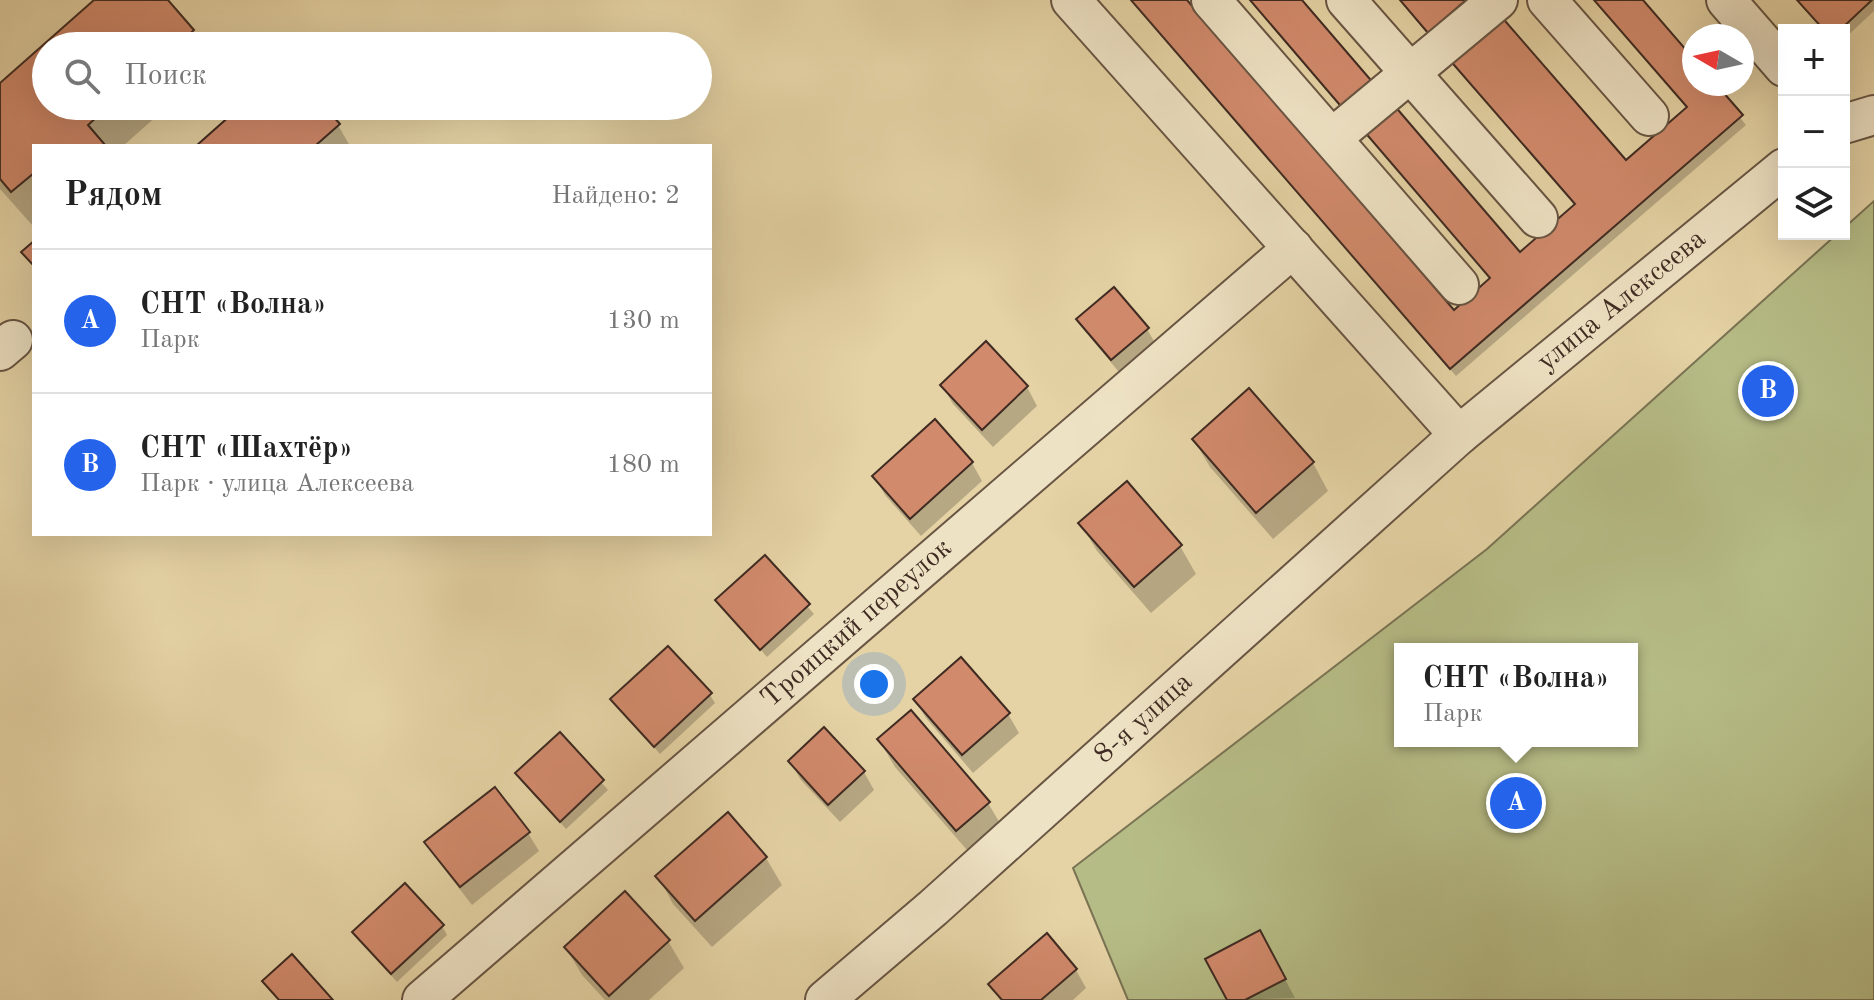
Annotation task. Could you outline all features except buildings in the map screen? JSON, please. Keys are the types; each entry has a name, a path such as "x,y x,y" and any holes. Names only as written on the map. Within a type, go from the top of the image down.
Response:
{"street":[{"path":"1071,0 1459,435"},
{"path":"1211,0 1459,285"},
{"path":"1346,0 1538,218"},
{"path":"1332,138 1498,0"},
{"path":"1547,0 1649,116"},
{"path":"1726,0 1778,60"},
{"path":"1850,122 1874,115"},
{"name":"улица Алексеева","path":"1459,435 1778,173"},
{"name":"Троицкий переулок","path":"422,1000 1293,248"},
{"name":"8-я улица","path":"825,1000 933,908 1459,435"}],"green space":[{"path":"1874,201 1874,1000 1128,1000 1073,868 1487,549 1830,240 1850,240 1850,223"}],"place":[{"name":"СНТ «Шахтёр»","path":"1768,391"},
{"name":"СНТ «Волна»","path":"1516,803"}]}
